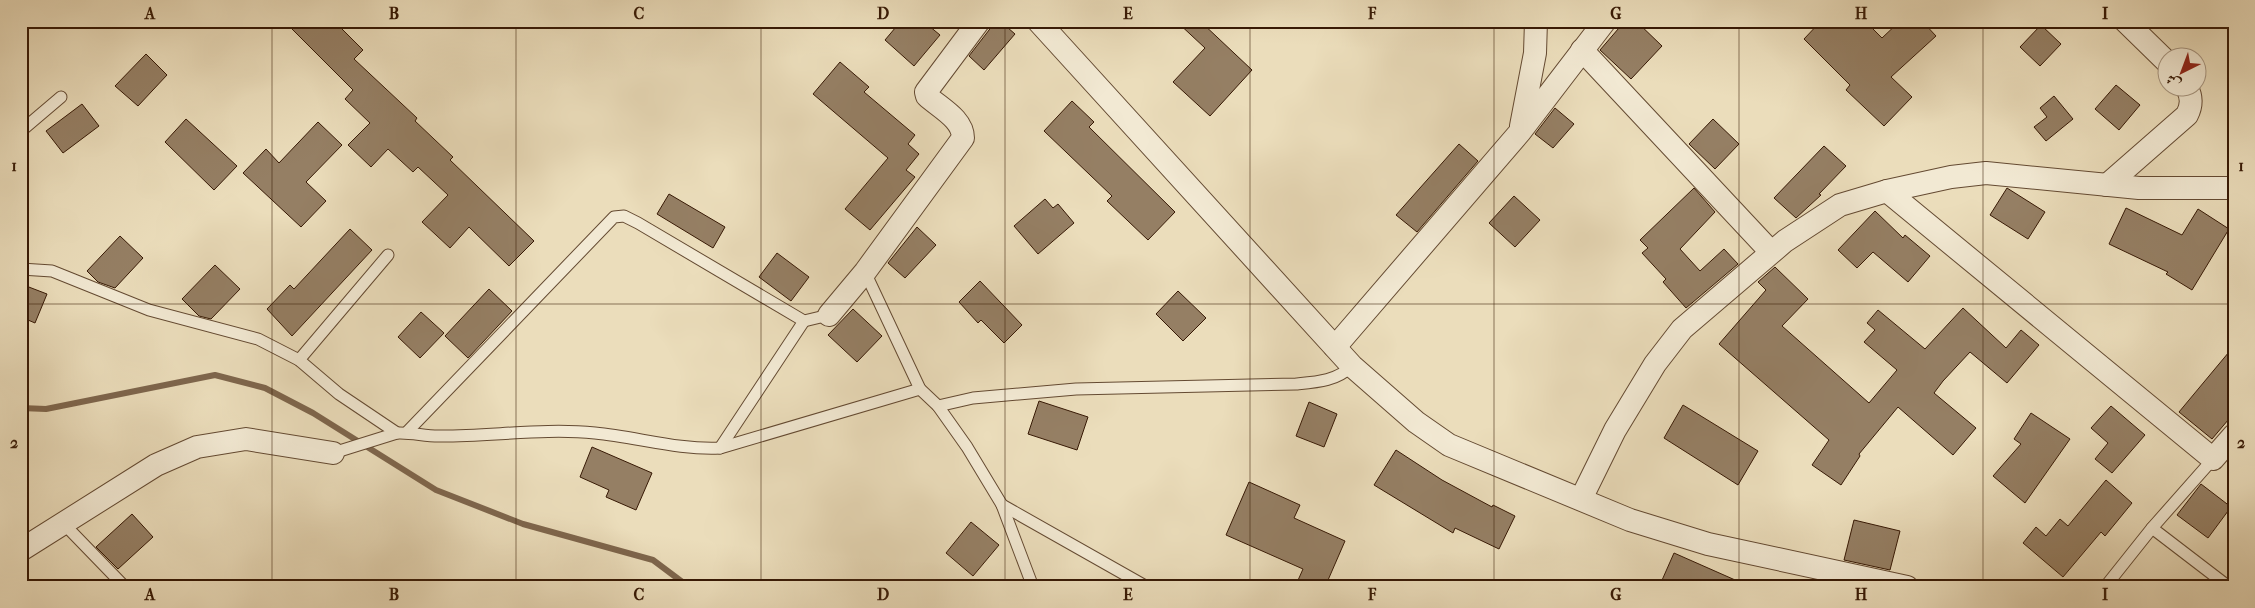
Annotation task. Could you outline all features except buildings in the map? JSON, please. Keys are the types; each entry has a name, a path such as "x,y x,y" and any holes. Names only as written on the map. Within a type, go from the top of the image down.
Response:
{"street":[{"path":"829,315 865,272 963,138 963,130 957,122 927,96 926,92 979,21"},
{"path":"1038,21 1352,366 1416,422 1449,445 1630,520 1708,544 1907,587"},
{"path":"1520,132 1535,54 1536,21"},
{"path":"1335,347 1520,132 1605,21"},
{"path":"2125,21 2158,53"},
{"path":"1582,50 1771,252"},
{"path":"2107,185 2187,115 2191,108 2191,98"},
{"path":"1581,499 1615,430 1655,364 1676,336 1715,298 1771,252 1840,205 1886,191 1976,174 2139,188 2234,188"},
{"path":"1886,191 2214,459 2234,435"},
{"path":"21,550 156,465 197,447 246,439 333,453"}],"lane":[{"path":"21,131 61,97"},
{"path":"402,433 614,217 624,216 638,223 804,320 829,315"},
{"path":"299,360 388,255"},
{"path":"21,269 52,271 149,310 258,339 299,360 339,394 402,433"},
{"path":"865,272 920,389 938,406 967,447 1002,505 1033,587"},
{"path":"720,448 804,320"},
{"path":"938,406 972,398 1076,389 1324,382 1342,375 1352,366"},
{"path":"333,453 402,433 440,436 561,431 605,434 700,449 720,448 920,389"},
{"path":"2105,587 2152,528 2214,459"},
{"path":"1002,505 1147,587"},
{"path":"63,523 125,587"},
{"path":"2152,528 2229,587"}],"waterway":[{"path":"21,408 46,409 215,375 265,388 313,413 436,490 523,524 653,560 689,587"}]}
